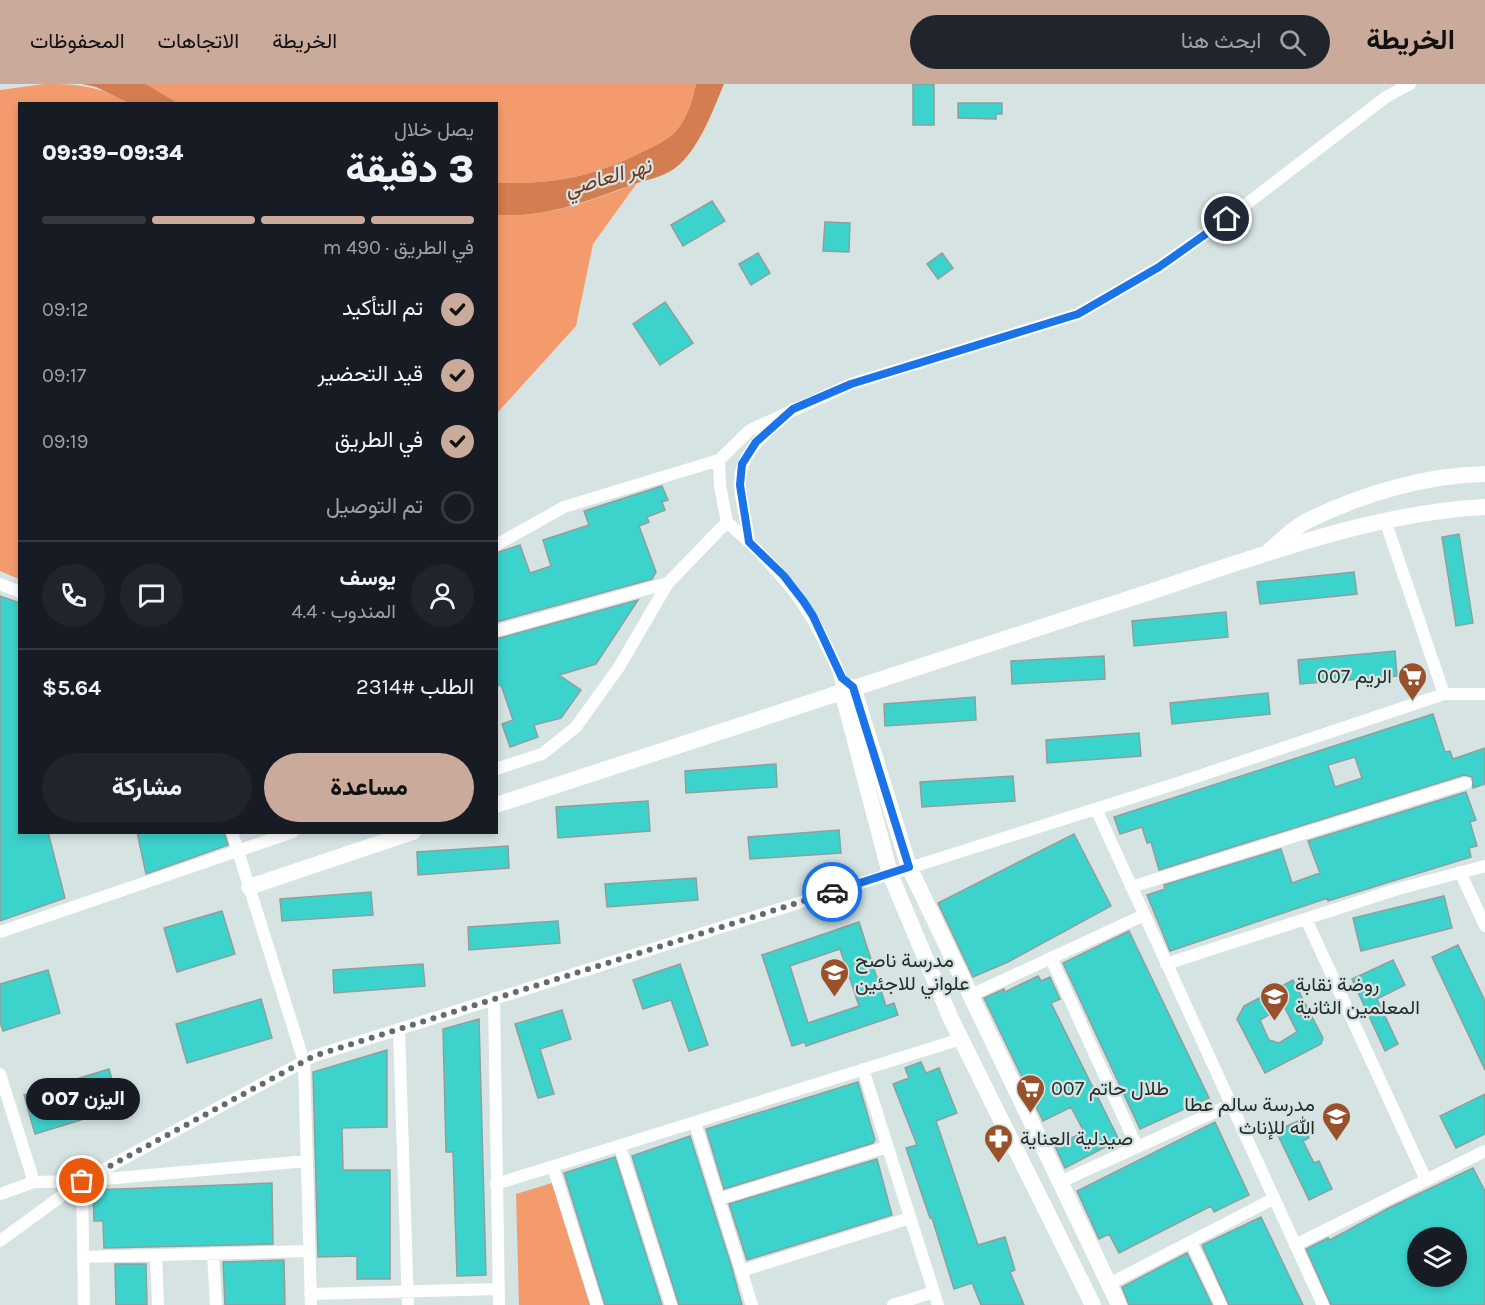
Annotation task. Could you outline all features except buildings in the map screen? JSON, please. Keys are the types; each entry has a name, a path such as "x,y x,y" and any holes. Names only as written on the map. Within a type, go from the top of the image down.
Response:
{"main road":[{"path":"1261,557 1307,521 1372,496 1454,474 1485,474"},
{"path":"498,804 846,685 1261,557 1385,520 1444,509 1485,507"},
{"path":"846,685 909,867 1119,1305"},
{"path":"846,685 890,873 962,1039 1093,1305"},
{"path":"249,887 407,834"}],"street":[{"path":"498,544 564,507 719,460 750,430 851,384 1078,314 1159,267 1227,219 1386,97 1410,84"},
{"path":"749,542 740,485 742,464 756,442 793,409"},
{"path":"719,460 720,486 727,522 784,576 813,616 846,685"},
{"path":"1385,520 1444,694"},
{"path":"498,767 542,754 576,727 619,667 668,583 727,522"},
{"path":"498,630 668,583"},
{"path":"0,585 18,591"},
{"path":"0,1241 82,1181 304,1062 494,998 1096,809 1444,694 1485,694"},
{"path":"1131,887 1466,783"},
{"path":"1096,809 1323,1305"},
{"path":"233,834 304,1062 311,1300 408,1292 499,1288"},
{"path":"0,932 287,834"},
{"path":"1166,964 1398,889 1485,866"},
{"path":"1460,873 1485,926"},
{"path":"969,996 1144,915"},
{"path":"1306,919 1426,1180"},
{"path":"1051,958 1137,1147"},
{"path":"494,998 499,1305"},
{"path":"399,1029 408,1305"},
{"path":"496,1184 962,1039"},
{"path":"862,1069 938,1305"},
{"path":"0,1074 34,1182"},
{"path":"1060,1182 1230,1105"},
{"path":"695,1123 752,1305"},
{"path":"620,1147 671,1305"},
{"path":"719,1199 887,1147"},
{"path":"1294,1245 1485,1151"},
{"path":"0,1194 34,1182 82,1181 307,1161"},
{"path":"553,1167 597,1305"},
{"path":"82,1181 84,1305"},
{"path":"1109,1284 1273,1200"},
{"path":"741,1271 910,1218"},
{"path":"1191,1242 1221,1305"},
{"path":"83,1257 309,1251"},
{"path":"213,1253 216,1305"},
{"path":"156,1255 158,1305"},
{"path":"893,1305 934,1292"}],"shaded area":[{"path":"44,84 68,85 88,87 127,102 18,102 18,579 0,571 0,90"},
{"path":"146,84 696,84 680,126 659,144 622,162 588,174 554,181 517,183 498,183 498,102 176,102"},
{"path":"637,183 593,244 576,326 498,412 498,215 534,214 586,202"},
{"path":"552,1183 590,1305 519,1305 516,1194"}],"water":[{"path":"82,84 146,84 176,102 127,102 96,87"},
{"name":"نهر العاصي","path":"696,84 724,84 694,147 680,164 670,171 567,207 533,214 498,215 498,183 554,181 588,174 622,162 672,135 683,121"}],"way so far":[{"path":"82,1181 314,1056 832,892"}],"place":[{"name":"الريم 007","path":"1413,702"},
{"name":"مدرسة ناصح علواني للاجئين","path":"834,998"},
{"name":"روضة نقابة المعلمين الثانية","path":"1274,1022"},
{"name":"طلال حاتم 007","path":"1030,1114"},
{"name":"مدرسة سالم عطا الله للإناث","path":"1336,1142"},
{"name":"صيدلية العناية","path":"999,1164"},
{"name":"اليزن 007","path":"82,1181"}],"route":[{"path":"832,892 909,867 853,687 842,678 804,602 784,576 749,542 740,485 742,464 756,442 793,409 851,384 1078,314 1159,267 1227,219"}]}
